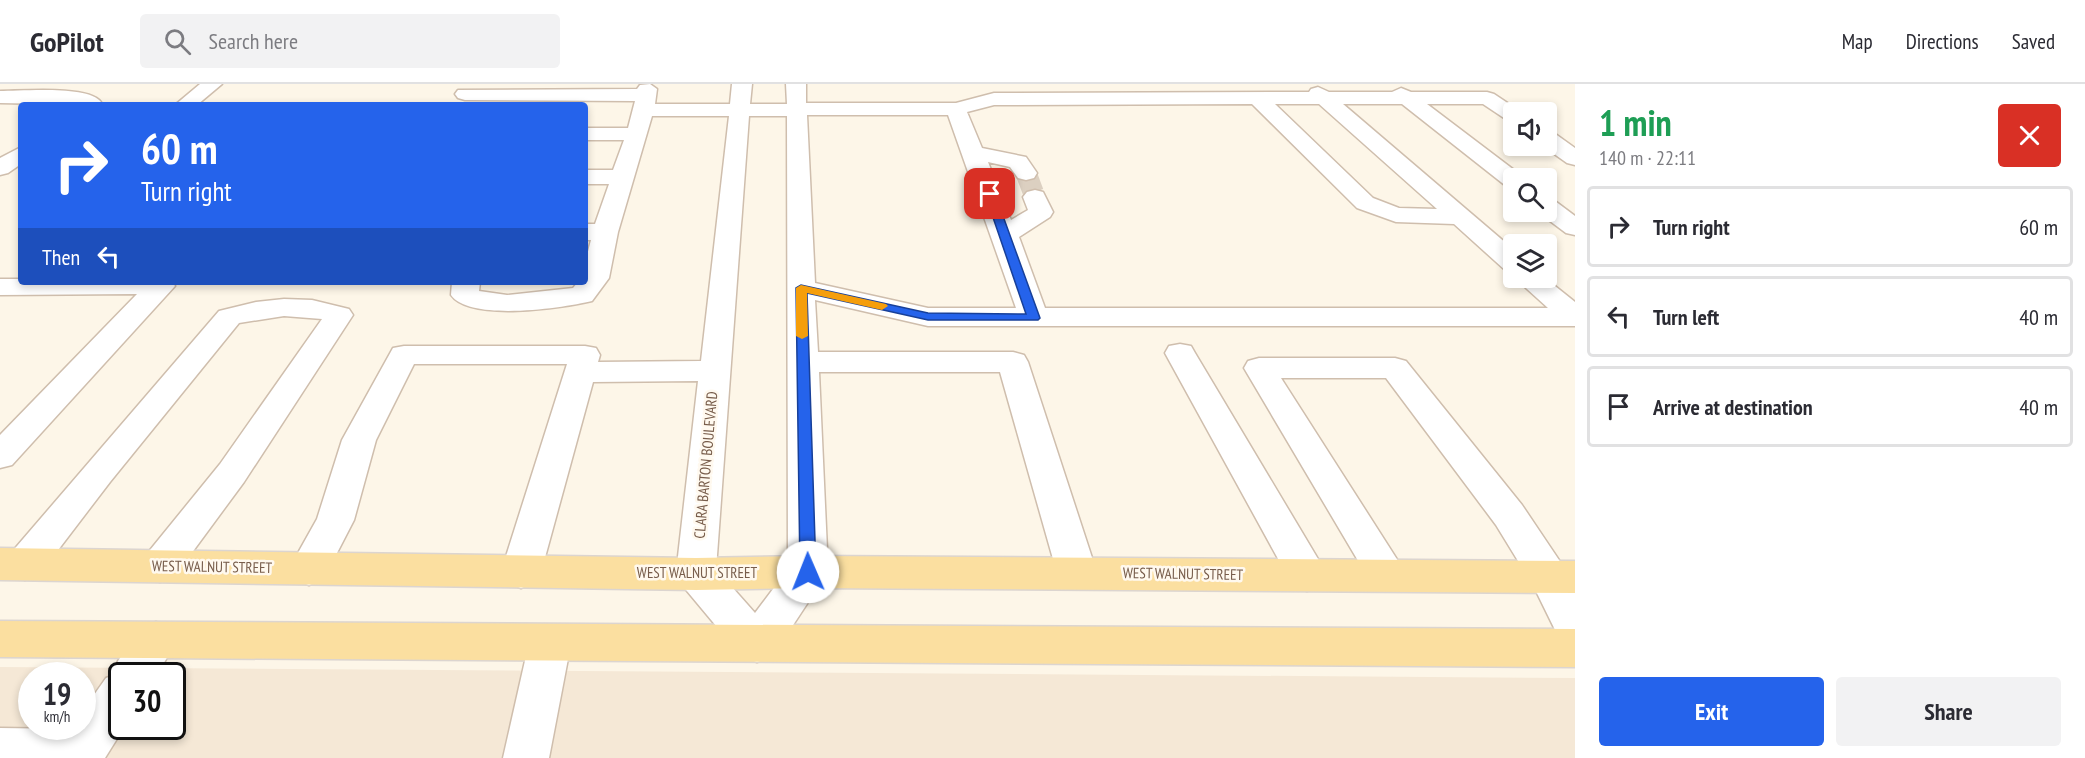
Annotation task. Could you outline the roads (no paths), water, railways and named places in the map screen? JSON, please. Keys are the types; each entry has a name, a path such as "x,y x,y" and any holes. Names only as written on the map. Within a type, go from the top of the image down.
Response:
{"main road":[{"name":"WEST WALNUT STREET","path":"13,564 696,574 808,572 1562,577"},
{"path":"0,639 1575,648"}],"street":[{"path":"189,102 212,84"},
{"path":"1387,84 1503,173"},
{"path":"1466,84 1503,109"},
{"path":"465,94 796,97 956,109 994,99 1163,91 1258,99 1316,91 1406,99 1487,98"},
{"path":"1316,91 1503,254"},
{"path":"465,285 465,295 480,303 582,295 595,278 595,232 622,177 646,96"},
{"path":"0,97 83,98 91,102"},
{"name":"CLARA BARTON BOULEVARD","path":"696,574 740,97"},
{"path":"696,574 757,644 808,572 796,97"},
{"path":"1258,99 1365,203 1396,215 1460,217"},
{"path":"956,109 1005,235 1034,318"},
{"path":"588,134 636,134"},
{"path":"1557,146 1575,158"},
{"path":"974,153 1018,162 1026,173"},
{"path":"0,168 18,156"},
{"path":"588,177 622,177"},
{"path":"1005,235 1041,212 1035,197"},
{"path":"1557,214 1575,228"},
{"path":"0,287 161,286 0,456"},
{"path":"801,288 928,317 1575,317"},
{"path":"1541,288 1575,317"},
{"path":"13,564 98,473 229,317 259,308 320,309 339,315 232,473 160,566"},
{"path":"1180,353 1307,576"},
{"path":"309,569 335,520 359,440 404,355 585,355 521,572"},
{"path":"803,362 1012,363 1077,573"},
{"path":"1387,576 1258,368 1395,368 1509,515 1562,577 1575,627"},
{"path":"580,372 715,371"},
{"path":"142,662 156,640"},
{"path":"526,758 550,643"},
{"path":"0,751 82,752 108,713"}],"tunnel":[{"path":"1026,173 1035,197"}]}
